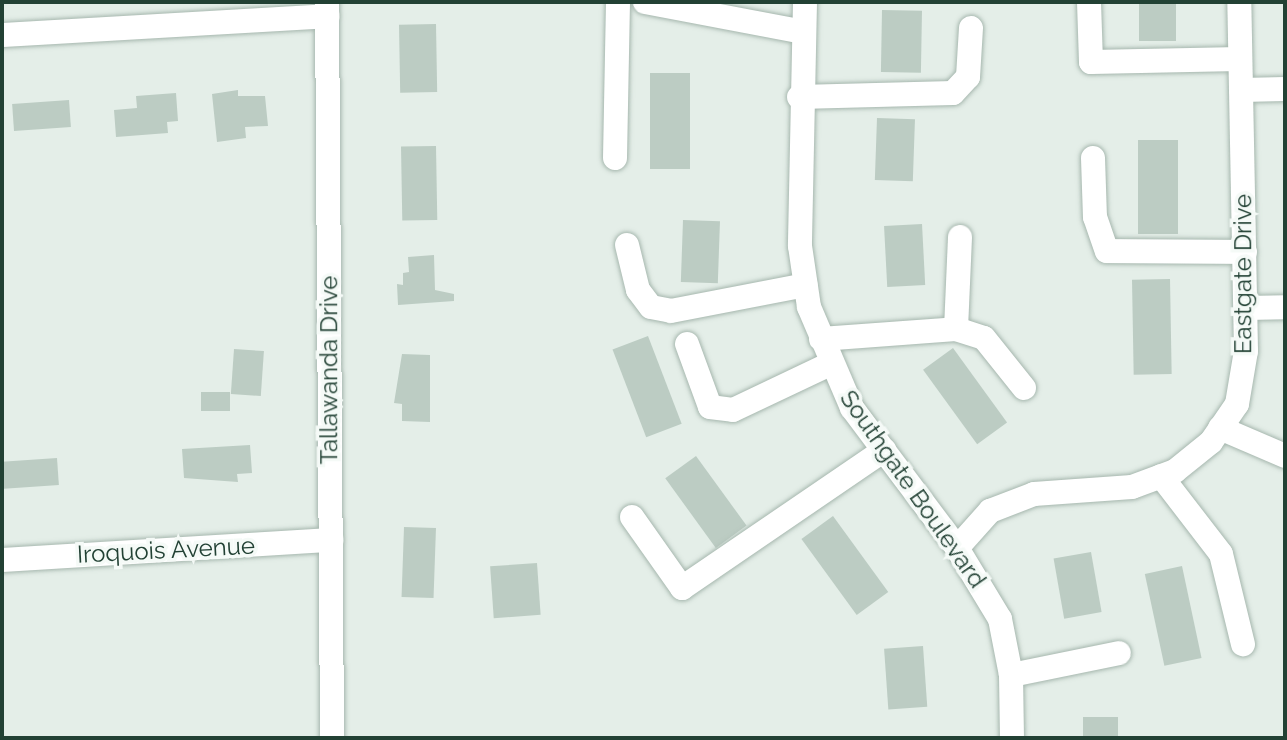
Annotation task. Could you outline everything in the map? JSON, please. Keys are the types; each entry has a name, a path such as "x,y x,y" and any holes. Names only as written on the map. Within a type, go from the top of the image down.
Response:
{"street":[{"path":"615,158 618,2"},
{"path":"645,2 799,31"},
{"name":"Southgate Boulevard","path":"805,2 799,31 799,97 806,285 821,339 830,364 884,450 957,548 1000,619 1011,675 1012,738"},
{"path":"1089,2 1091,62 1240,59"},
{"name":"Eastgate Drive","path":"957,548 990,511 1034,494 1132,487 1175,471 1220,428 1237,404 1246,308 1239,2"},
{"path":"2,35 327,9"},
{"name":"Tallawanda Drive","path":"327,9 332,738"},
{"path":"799,97 953,93 968,77 971,28"},
{"path":"1241,90 1285,89"},
{"path":"1093,158 1095,217 1107,251 1245,252"},
{"path":"956,329 960,237"},
{"path":"627,245 638,290 651,307 671,311 806,285"},
{"path":"1246,308 1285,307"},
{"path":"821,339 956,329 984,338 1024,388"},
{"path":"687,344 710,407 733,410 830,364"},
{"path":"1220,428 1285,456"},
{"path":"632,517 682,588 884,450"},
{"path":"1161,476 1221,554 1243,644"},
{"name":"Iroquois Avenue","path":"2,560 331,540"},
{"path":"1011,675 1119,653"}],"building":[{"path":"1139,2 1176,2 1176,41 1139,41"},
{"path":"882,10 922,11 921,73 881,72"},
{"path":"436,24 437,92 400,93 399,25"},
{"path":"650,73 690,73 690,169 650,169"},
{"path":"238,90 238,96 265,96 268,126 245,127 246,138 217,142 212,94"},
{"path":"176,93 178,121 167,122 168,133 116,137 114,110 137,108 136,96"},
{"path":"69,100 71,127 14,131 12,104"},
{"path":"877,118 915,119 913,181 875,180"},
{"path":"1138,140 1178,140 1178,234 1138,234"},
{"path":"436,146 437,220 402,221 401,147"},
{"path":"683,220 720,221 718,283 681,282"},
{"path":"922,224 925,285 887,287 884,226"},
{"path":"434,255 435,290 454,294 454,301 398,305 397,284 403,285 403,273 409,272 408,257"},
{"path":"1170,279 1172,374 1134,375 1132,280"},
{"path":"648,336 682,424 646,437 613,350"},
{"path":"953,348 1007,422 977,444 923,370"},
{"path":"234,349 264,351 261,396 231,394"},
{"path":"402,354 430,355 430,422 402,421 402,404 394,403"},
{"path":"201,392 230,392 230,411 201,411"},
{"path":"250,445 252,473 237,474 238,482 184,478 182,449"},
{"path":"696,456 747,526 716,548 665,478"},
{"path":"57,458 59,485 4,489 2,462"},
{"path":"833,516 888,592 857,615 801,539"},
{"path":"404,527 436,528 434,598 402,597"},
{"path":"1091,552 1102,612 1064,619 1054,559"},
{"path":"537,563 541,615 494,618 490,566"},
{"path":"1182,566 1202,658 1164,666 1145,574"},
{"path":"923,646 927,707 888,710 884,649"},
{"path":"1083,717 1118,717 1118,738 1083,738"}]}
